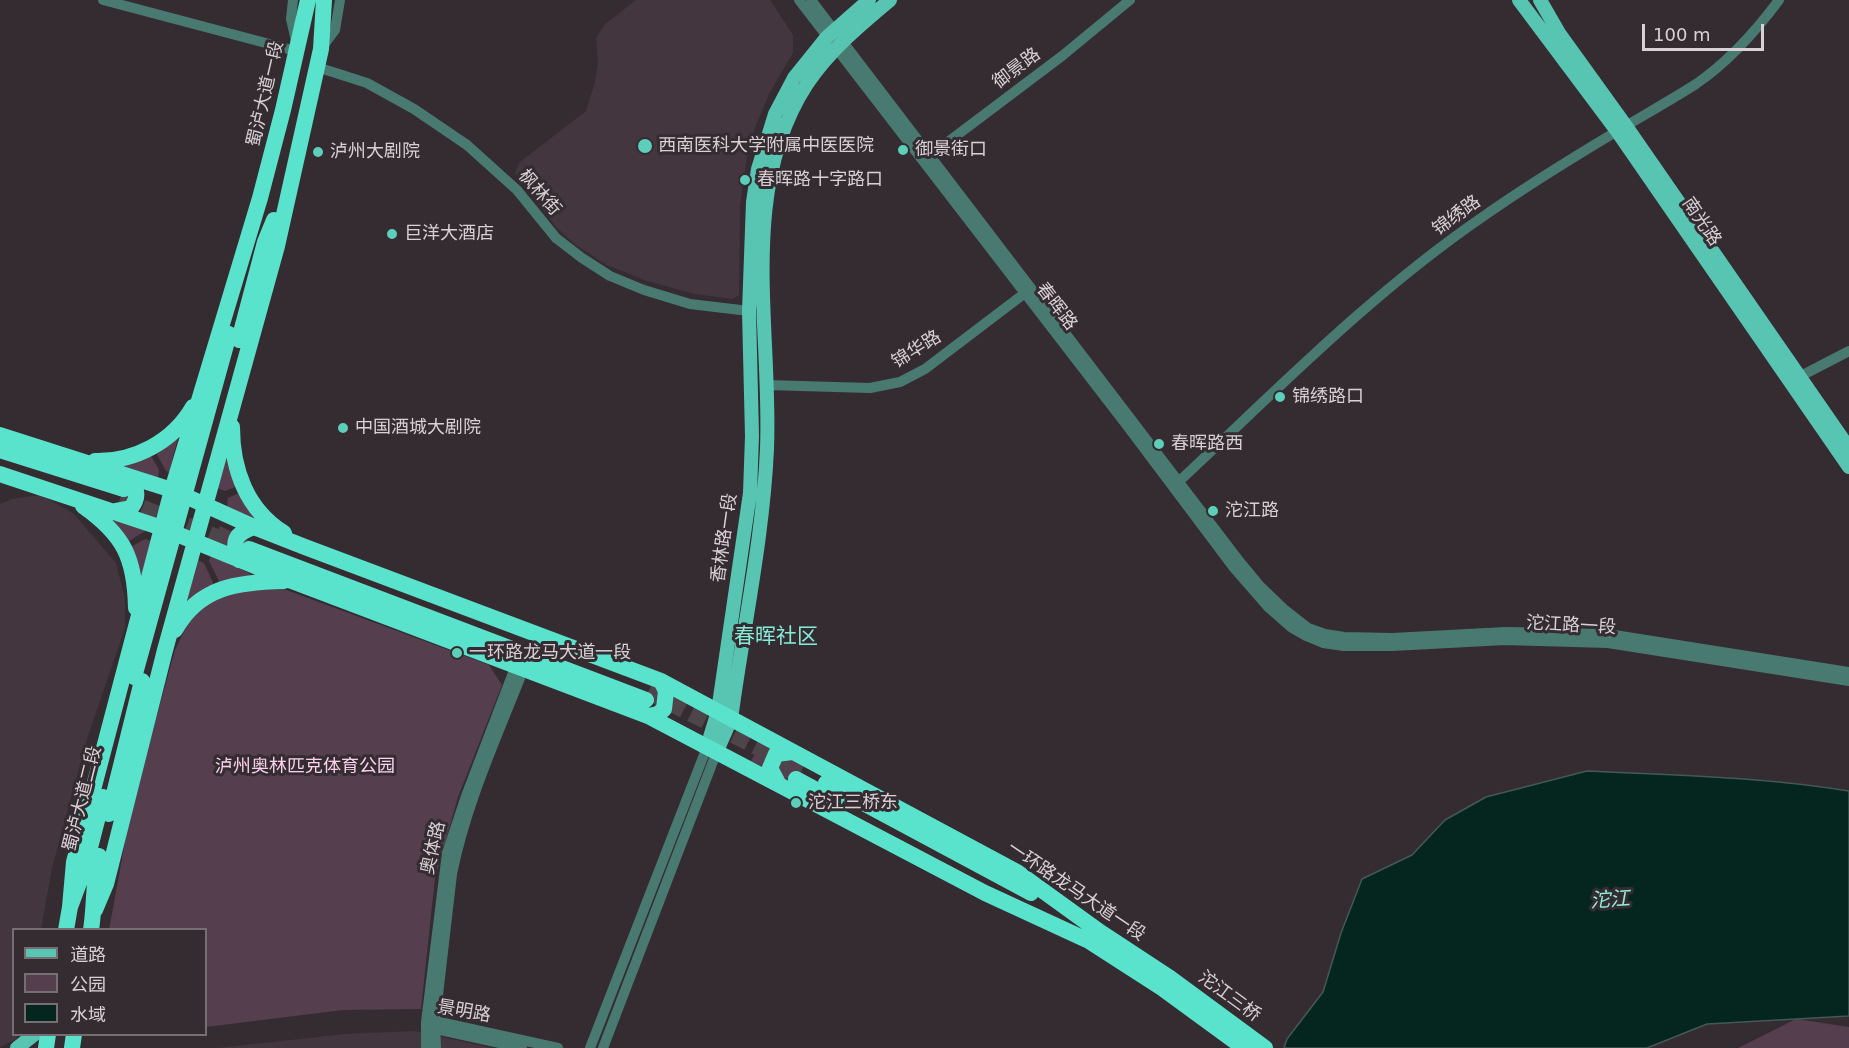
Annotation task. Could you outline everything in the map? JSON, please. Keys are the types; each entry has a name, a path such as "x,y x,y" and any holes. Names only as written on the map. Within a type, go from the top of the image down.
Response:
{"highway":[{"name":"蜀泸大道一段","path":"260,198 309,0"},
{"path":"94,910 106,884 165,650 277,246 321,49 324,0"},
{"path":"138,679 234,337 266,242 293,173"},
{"path":"234,337 254,248 260,198"},
{"path":"70,907 74,862 172,490 260,198"},
{"path":"0,435 82,461 104,462 142,453 161,441 187,418 204,388"},
{"path":"233,404 233,448 240,480 246,494 272,526 305,547"},
{"path":"0,450 121,494"},
{"path":"0,461 121,494"},
{"path":"82,461 121,494"},
{"path":"0,474 47,489 83,506 109,526 125,547 136,587 136,614 132,644"},
{"path":"47,489 121,494"},
{"name":"一环路龙马大道一段","path":"121,494 172,490 206,505 248,545 292,581 520,667 647,703 712,749 985,893 1094,937"},
{"name":"一环路龙马大道一段","path":"121,494 162,528 196,541 305,547 661,681 1017,872 1094,937 1166,983"},
{"path":"248,545 647,703 658,714 664,709 666,691 661,681"},
{"path":"165,650 191,608 219,589 239,583 292,581"},
{"name":"蜀泸大道二段","path":"66,928 70,907 85,867 138,679"},
{"name":"蜀泸大道二段","path":"91,928 94,877 138,679"},
{"path":"778,783 770,768 771,761 776,754 792,752"},
{"path":"799,775 1094,937"},
{"name":"沱江三桥","path":"1166,983 1244,1048"},
{"name":"沱江三桥","path":"1166,983 1265,1048"}],"main road":[{"path":"835,39 869,0"},
{"path":"835,39 890,0"},
{"name":"南光路","path":"1520,0 1622,129"},
{"name":"南光路","path":"1540,0 1622,129 1794,380 1849,467"},
{"name":"香林路一段","path":"724,715 750,493 752,436 749,311 753,202 762,150 775,114 794,78 835,39"},
{"name":"香林路一段","path":"712,749 724,715 765,486 767,446 763,258 770,183 777,151 789,117 835,39"},
{"name":"南光路","path":"1794,380 1849,448"},
{"path":"17,1048 34,1036"}],"street":[{"path":"103,0 296,47 291,19 293,0"},
{"path":"321,49 335,30 340,0"},
{"name":"春晖路","path":"799,0 835,39 1027,289 1176,484 1251,589 1279,618 1294,624"},
{"name":"春晖路","path":"811,0 835,39"},
{"name":"御景路","path":"926,159 1062,56 1130,0"},
{"name":"锦绣路","path":"1176,484 1307,361 1437,250 1482,217 1698,83 1736,50 1764,21 1779,0"},
{"name":"枫林街","path":"317,67 367,83 414,110 467,145 517,190 556,238 610,276 644,290 690,304 749,311"},
{"name":"锦华路","path":"766,382 870,388 900,382 925,369 1027,289"},
{"path":"1794,380 1849,351"},
{"name":"沱江路一段","path":"1294,624 1325,634 1344,637 1392,638 1506,632 1608,634 1849,672"},
{"name":"沱江路一段","path":"1294,624 1306,636 1344,646 1505,640 1608,643 1849,681"},
{"name":"奥体路","path":"426,1048 432,1024 447,853 466,796 520,667"},
{"name":"香林路一段","path":"590,1048 712,749"},
{"name":"香林路一段","path":"603,1048 712,749"},
{"name":"奥体路","path":"432,1024 436,1048"},
{"name":"景明路","path":"432,1024 522,1048"},
{"name":"景明路","path":"432,1024 558,1048"}],"shaded area":[{"name":"西南医科大学附属中医医院","path":"636,0 770,0 793,35 793,53 769,94 754,130 746,162 740,207 739,295 733,299 695,294 647,281 607,265 576,245 556,227 515,173 520,162 586,111 595,82 598,62 596,38 604,25"},
{"path":"41,495 74,514 116,563 125,599 125,628 87,739 52,868 41,928 12,928 12,1036 18,1036 0,1047 0,504 12,499"},
{"path":"415,1031 492,1048 218,1048 345,1034"}],"green space":[{"path":"178,438 169,472 166,471 155,451"},
{"path":"150,454 159,470 158,478 122,468 120,463"},
{"path":"227,457 238,486 225,491 217,488"},
{"path":"241,492 257,517 253,519 227,506 228,498"},
{"path":"108,517 145,529 145,531 126,543"},
{"path":"220,526 233,532 231,547 215,543"},
{"path":"145,539 152,541 142,577 129,548"},
{"path":"211,555 251,575 221,585 209,561"},
{"path":"198,560 204,563 215,587 187,604 187,599"},
{"name":"泸州奥林匹克体育公园","path":"281,588 489,665 502,685 458,797 435,878 421,1009 343,1010 207,1027 207,928 109,928 131,809 175,650 193,613 223,592"},
{"path":"757,750 768,756 764,767 751,761"},
{"path":"783,758 804,764 792,782 781,776 777,764"},
{"path":"1796,1019 1849,1027 1849,1048 1738,1048"}],"water":[{"name":"沱江","path":"1587,771 1751,780 1849,791 1849,1016 1707,1024 1647,1048 1284,1048 1287,1039 1323,992 1341,933 1362,879 1412,855 1445,820 1486,797"}],"tunnel":[{"path":"120,499 248,549"},
{"path":"648,692 802,770"}],"place":[{"name":"西南医科大学附属中医医院","path":"645,146"},
{"name":"御景街口","path":"903,150"},
{"name":"泸州大剧院","path":"318,152"},
{"name":"春晖路十字路口","path":"745,180"},
{"name":"巨洋大酒店","path":"392,234"},
{"name":"锦绣路口","path":"1280,397"},
{"name":"中国酒城大剧院","path":"343,428"},
{"name":"春晖路西","path":"1159,444"},
{"name":"沱江路","path":"1213,511"},
{"name":"一环路龙马大道一段","path":"457,653"},
{"name":"沱江三桥东","path":"796,803"}],"district":[{"name":"春晖社区","path":"776,638"}]}
